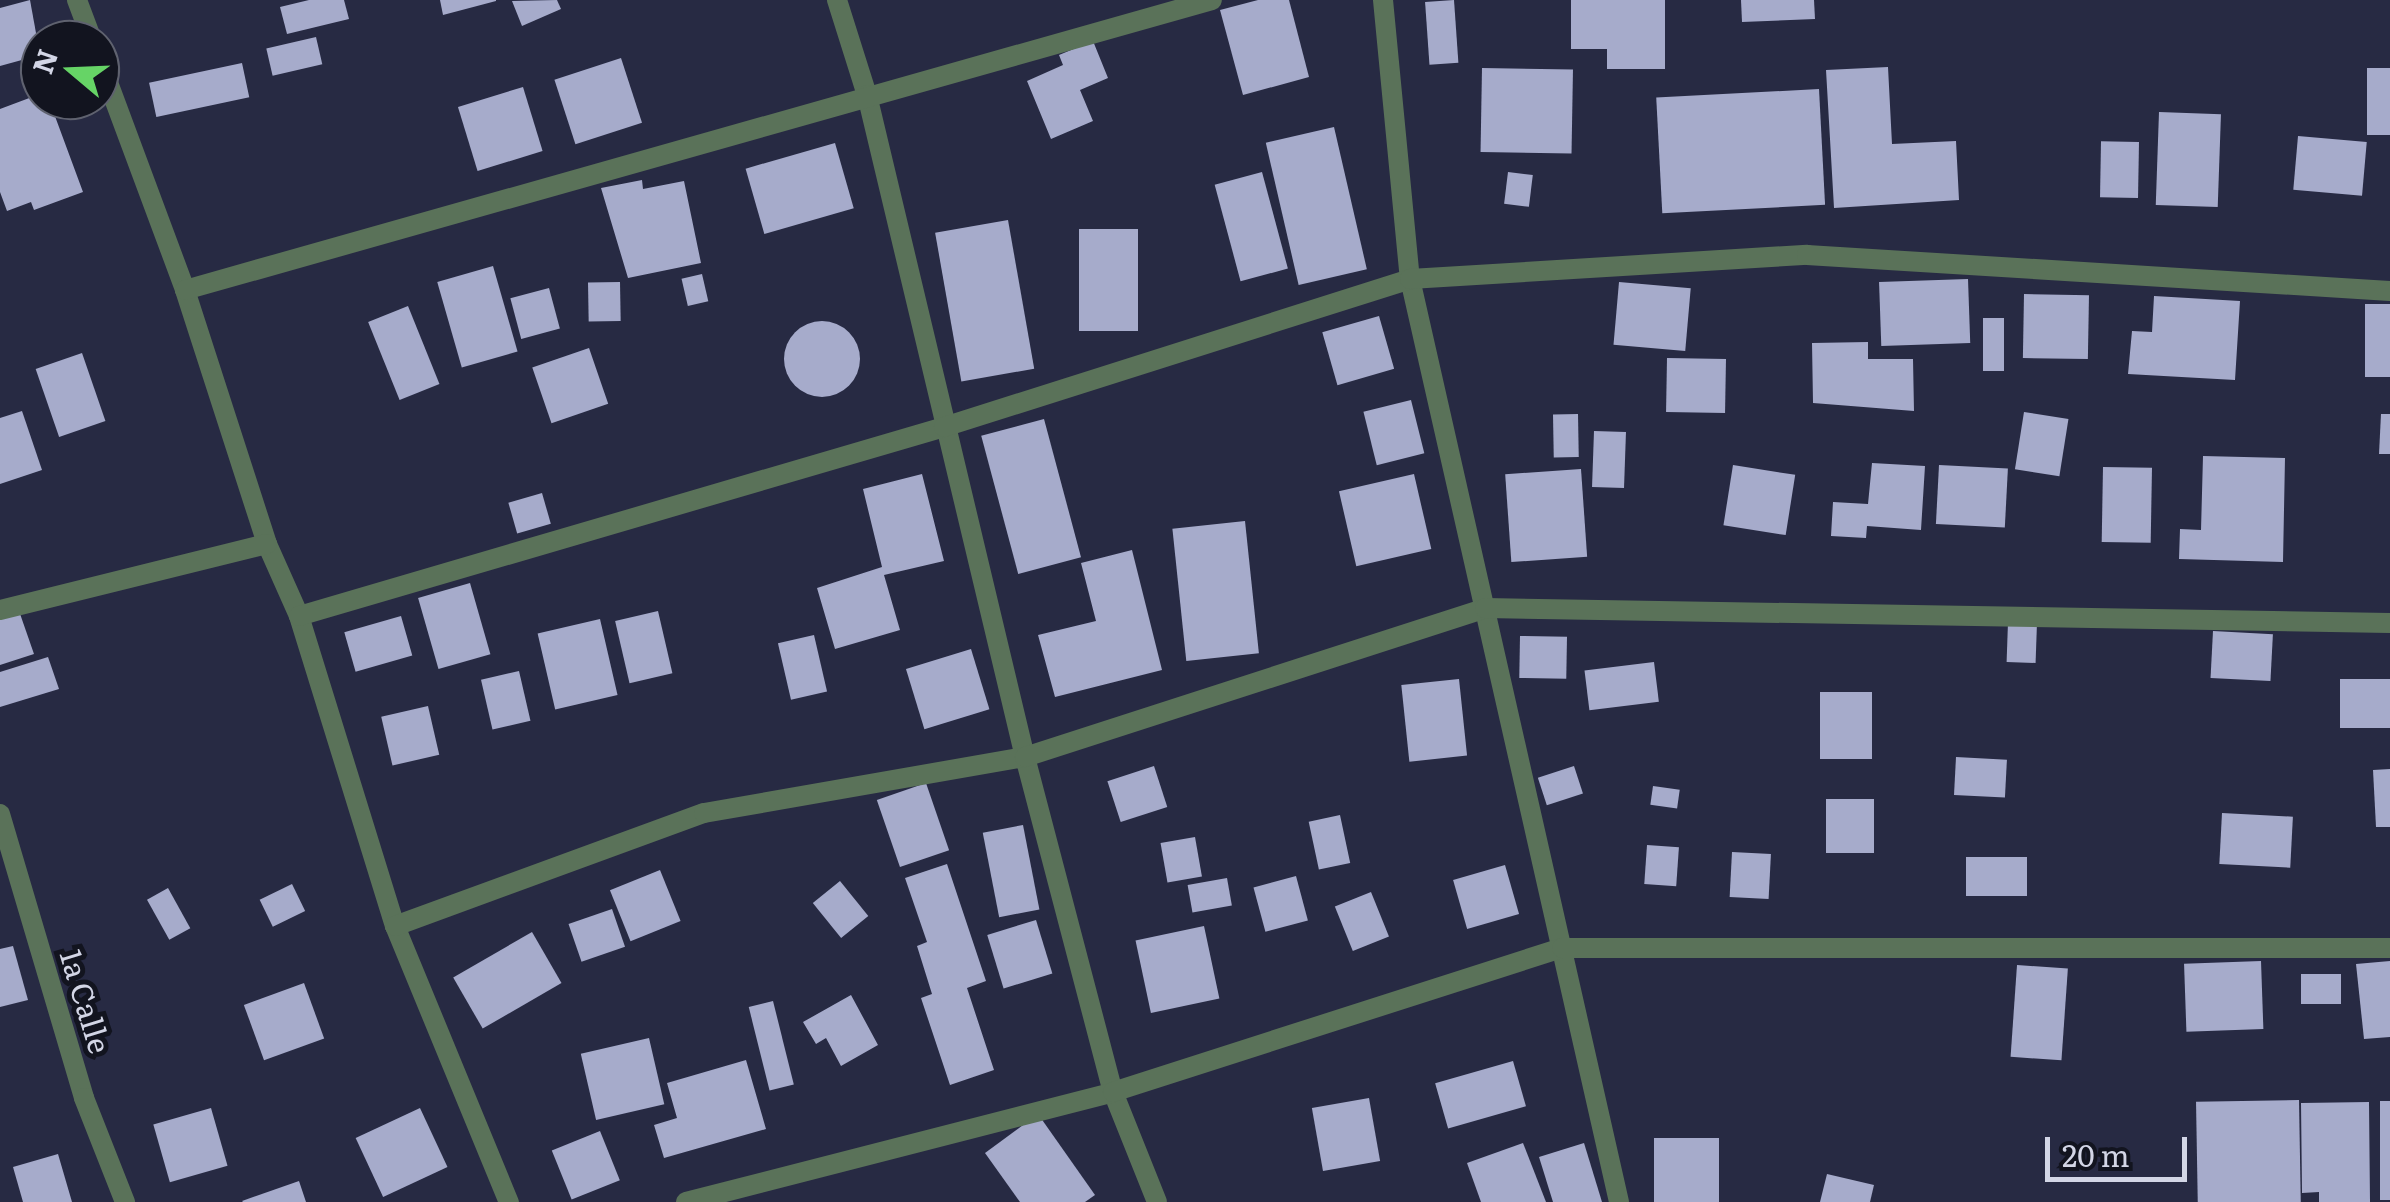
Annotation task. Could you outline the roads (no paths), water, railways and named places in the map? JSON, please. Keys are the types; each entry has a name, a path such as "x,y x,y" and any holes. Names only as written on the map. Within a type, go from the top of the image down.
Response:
{"street":[{"path":"836,0 867,95 1025,758 1113,1092 1158,1202"},
{"path":"185,290 1212,0"},
{"path":"1382,0 1410,278 1618,1202"},
{"path":"120,115 185,290 267,544 298,616 396,926 509,1202"},
{"path":"298,616 944,427 1410,278 1808,255 2390,291"},
{"path":"0,610 267,544"},
{"path":"396,926 704,813 1025,758 1485,608 2390,623"},
{"name":"1a Calle","path":"0,814 84,1098 125,1202"},
{"path":"686,1202 1113,1092 1562,948 2390,948"}]}
